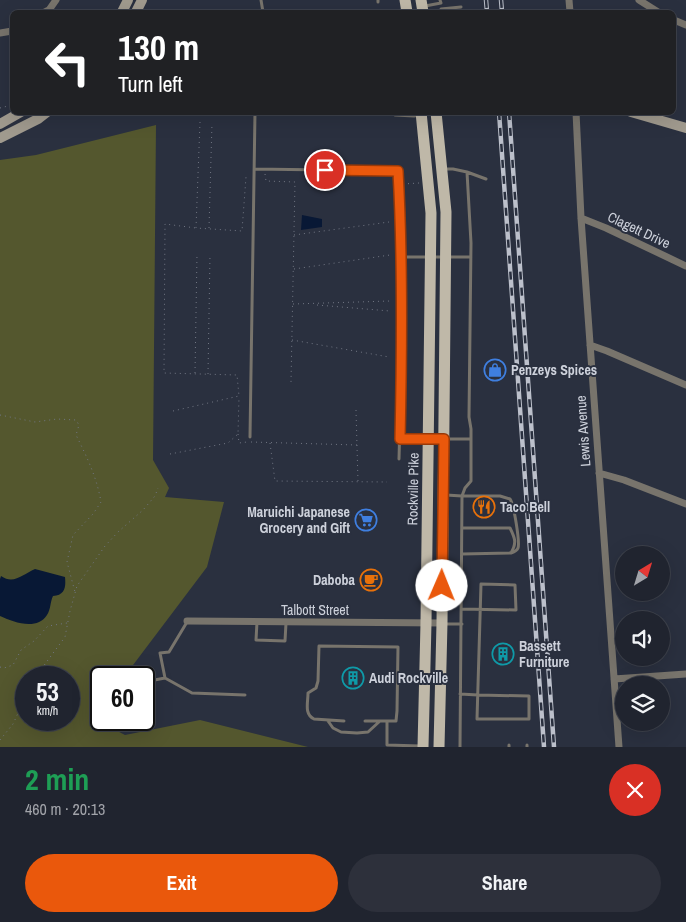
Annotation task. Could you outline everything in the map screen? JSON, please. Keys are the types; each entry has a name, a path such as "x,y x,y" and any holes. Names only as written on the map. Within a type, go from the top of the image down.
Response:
{"main road":[{"path":"0,124 16,115"},
{"path":"0,138 43,115"},
{"name":"Rockville Pike","path":"421,115 431,213 423,747"},
{"path":"423,747 439,747 442,623 446,212 436,115"},
{"path":"642,115 686,128"}],"street":[{"path":"639,0 655,10"},
{"name":"Lewis Avenue","path":"576,115 581,218 619,747"},
{"name":"Clagett Drive","path":"581,218 686,266"},
{"path":"590,345 686,385"},
{"path":"599,473 624,480 686,504"},
{"name":"Talbott Street","path":"187,621 442,623"},
{"path":"614,679 686,674"}],"lane":[{"path":"422,6 440,1"},
{"path":"447,10 461,7"},
{"path":"250,437 255,115"},
{"path":"394,115 418,115"},
{"path":"254,169 398,171 402,312 399,459"},
{"path":"442,169 467,172 486,179"},
{"path":"460,747 462,496 464,488 471,481 469,417 472,242 467,172"},
{"path":"401,257 471,257"},
{"path":"400,439 471,439"},
{"path":"443,495 500,496 510,499 513,503 518,539 516,551 511,553 462,554"},
{"path":"462,528 510,528 515,541 515,546 511,553"},
{"path":"460,694 478,696 529,696 529,719 477,720 478,696 480,609 481,584 515,585 516,610 480,609 462,609"},
{"path":"165,678 160,653 169,652 187,621"},
{"path":"257,622 256,640 286,641 286,622"},
{"path":"442,623 462,624"},
{"path":"344,721 314,719 307,713 308,694 316,688 318,681 319,646 398,647 396,721 365,721"},
{"path":"155,680 165,678 192,693 245,695"},
{"path":"328,720 333,728 341,732 357,733 368,732 380,721"},
{"path":"386,721 387,744 423,747"}],"path":[{"path":"196,228 200,122"},
{"path":"209,229 212,123"},
{"path":"265,170 266,181 295,182 291,382"},
{"path":"254,178 246,177 242,231 165,224 164,373 237,375 239,396 238,434 240,443 357,444"},
{"path":"399,184 420,183"},
{"path":"294,235 389,222"},
{"path":"195,374 197,254"},
{"path":"208,374 210,254"},
{"path":"293,269 390,256"},
{"path":"292,304 390,302"},
{"path":"311,304 390,311"},
{"path":"292,340 389,357"},
{"path":"173,412 239,396"},
{"path":"356,410 358,482"},
{"path":"0,415 35,422 57,419 76,420 80,425 76,435 90,463 101,502 93,514 73,535 67,562 75,592"},
{"path":"170,454 228,443 238,434"},
{"path":"270,443 274,481 387,482"},
{"path":"44,666 65,637 75,592 84,575 105,546 155,496 158,488"},
{"path":"0,667 4,668 13,665 22,650 34,641 48,626 68,623"},
{"path":"0,740 15,720"}],"green space":[{"path":"156,125 153,460 169,488 165,497 224,502 207,567 132,666 90,666 90,731 117,731 125,735 155,731 155,729 200,720 308,747 0,747 0,160 36,155"}],"water":[{"path":"302,215 322,219 322,227 301,230"},
{"path":"35,569 65,577 64,590 60,594 53,596 47,615 43,620 31,624 18,623 0,616 1,576 14,579"}],"railway":[{"path":"486,0 487,10"},
{"path":"501,0 502,10"},
{"path":"499,115 544,747"},
{"path":"509,115 554,747"}],"place":[{"name":"Penzeys Spices","path":"495,370"},
{"name":"Taco Bell","path":"484,507"},
{"name":"Maruichi Japanese Grocery and Gift","path":"366,520"},
{"name":"Daboba","path":"371,580"},
{"name":"Bassett Furniture","path":"503,654"},
{"name":"Audi Rockville","path":"353,678"}],"route":[{"path":"325,170 398,171 402,312 400,439 444,439 442,586"}]}
